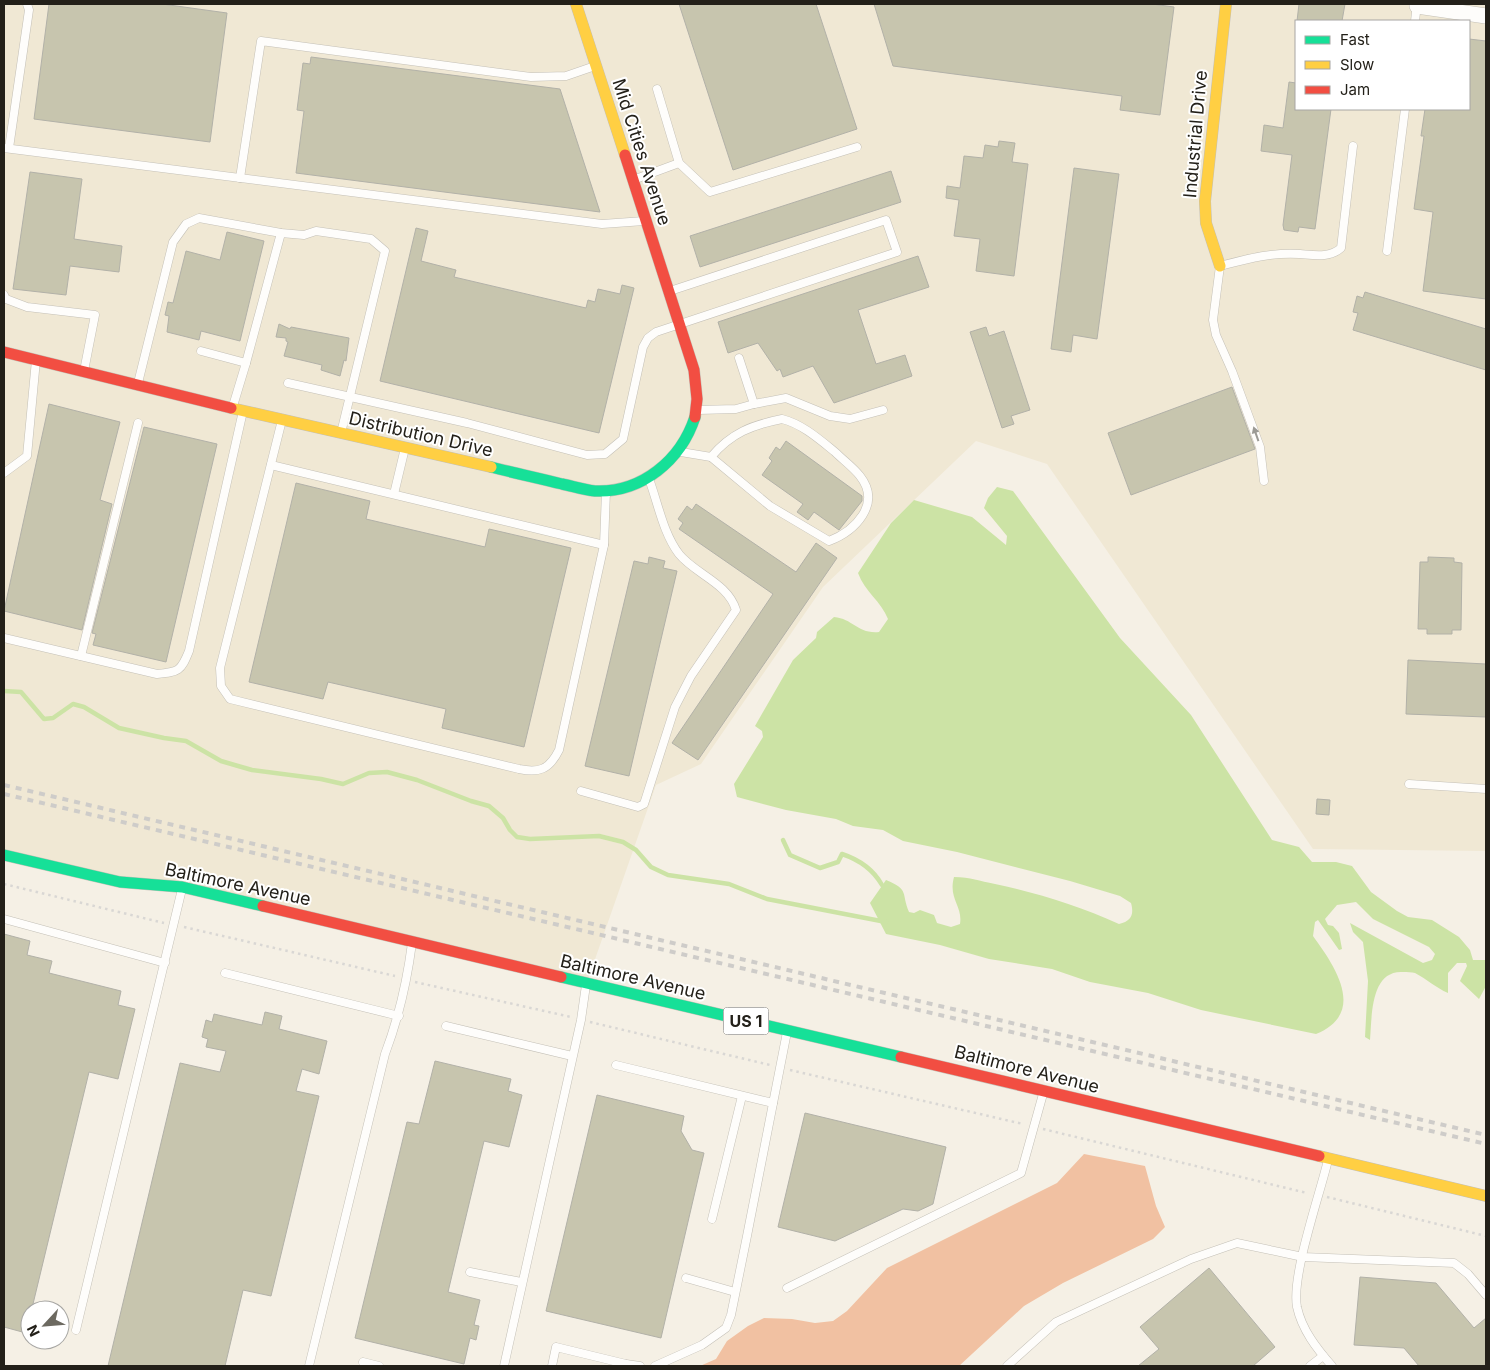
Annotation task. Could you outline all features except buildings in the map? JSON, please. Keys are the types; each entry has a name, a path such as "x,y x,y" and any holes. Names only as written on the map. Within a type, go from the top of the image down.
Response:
{"main road":[{"name":"Mid Cities Avenue","path":"576,4 678,317"},
{"name":"Industrial Drive","path":"1220,266 1206,223 1205,201 1226,4"},
{"name":"Distribution Drive","path":"4,352 237,410 524,476 606,491 627,486 648,477 670,462 678,452 691,428 696,410 697,390 694,370 678,317"},
{"name":"Baltimore Avenue","path":"4,855 120,882 182,887 1486,1196"}],"street":[{"path":"1416,10 1486,16"}],"lane":[{"path":"27,4 29,10 6,148 602,224 646,221"},
{"path":"240,178 261,41 531,76 566,76 595,66"},
{"path":"657,89 679,163 710,192 857,147"},
{"path":"1387,252 1405,110"},
{"path":"1264,481 1260,447 1232,371 1216,335 1213,320 1220,266 1265,254 1323,255 1335,253 1341,248 1353,146"},
{"path":"633,180 679,163"},
{"path":"138,385 173,242 186,224 199,218 281,233 304,235 316,231 371,239 385,251 341,433"},
{"path":"288,383 467,423 587,455 605,454 619,444 627,431 643,347 648,338 656,332 678,317 897,252 886,220 670,291"},
{"path":"4,638 157,674 176,672 184,665 189,651 246,363 281,233"},
{"path":"4,295 6,299 27,307 95,315 83,372"},
{"path":"201,352 246,363"},
{"path":"740,358 754,404"},
{"path":"4,473 27,456 36,360"},
{"path":"696,410 736,409 786,398 830,416 850,419 883,410"},
{"path":"282,419 220,668 221,686 230,699 519,769 536,772 554,760 559,750 604,545 606,491"},
{"path":"678,452 711,457 770,506 829,541 850,532 860,520 869,502 866,485 849,465 824,443 796,424 782,419 738,432 722,444 711,457"},
{"path":"81,656 138,423"},
{"path":"394,494 405,448"},
{"path":"271,465 604,545"},
{"path":"581,791 638,807 644,804 675,706 690,676 736,610 734,603 721,587 680,555 668,534 648,477"},
{"path":"1409,784 1486,789"},
{"path":"76,1330 182,887"},
{"path":"4,919 165,963"},
{"path":"310,1366 385,1054 399,1016 407,979 412,940"},
{"path":"225,973 399,1016"},
{"path":"504,1366 580,1020 586,984"},
{"path":"446,1026 572,1056"},
{"path":"655,1366 702,1345 726,1328 788,1030"},
{"path":"616,1064 773,1104"},
{"path":"787,1288 1021,1173 1044,1091"},
{"path":"712,1219 742,1096"},
{"path":"1328,1159 1298,1279 1297,1306 1312,1343 1332,1366"},
{"path":"1007,1366 1056,1322 1191,1259 1237,1243 1303,1257 1454,1263 1468,1274 1486,1295"},
{"path":"470,1272 522,1282"},
{"path":"686,1278 735,1292"},
{"path":"552,1366 556,1347 624,1365 640,1366"},
{"path":"1310,1366 1322,1356"},
{"path":"363,1362 379,1366"}],"path":[{"path":"4,884 1034,1127 1486,1236"}],"shaded area":[{"path":"4,4 1486,4 1486,851 1313,849 1047,464 976,441 823,587 701,764 656,785 586,985 4,852"},
{"path":"997,487 1013,491 1120,638 1191,715 1272,840 1299,847 1312,862 1336,862 1352,866 1371,892 1397,911 1408,917 1432,920 1459,937 1470,950 1473,960 1486,960 1486,986 1479,999 1460,981 1467,966 1466,963 1457,963 1448,973 1448,993 1415,973 1392,973 1384,979 1379,987 1373,1008 1370,1040 1365,1037 1368,981 1363,942 1353,932 1350,923 1423,963 1432,960 1435,954 1429,947 1373,919 1356,902 1337,905 1325,919 1328,925 1333,926 1339,933 1342,949 1339,950 1318,920 1315,922 1313,936 1337,974 1342,988 1343,1001 1340,1014 1332,1025 1316,1034 1201,1010 1148,993 1090,982 1052,969 989,959 940,945 886,934 870,903 886,880 894,883 902,890 909,912 914,913 920,910 934,915 937,923 951,927 960,924 959,912 953,891 954,877 975,879 1043,896 1089,911 1119,924 1129,919 1132,914 1132,907 1131,903 1120,896 1070,881 957,852 903,841 883,830 853,826 836,819 786,810 737,797 734,784 763,737 762,731 755,726 793,660 816,638 817,632 834,617 841,618 860,629 872,632 879,632 888,619 858,573 891,523 914,500 972,517 1006,545 1007,536 984,508 988,498"},
{"path":"1084,1154 1145,1166 1156,1206 1165,1227 1153,1239 1063,1283 1024,1306 959,1366 700,1366 716,1359 727,1341 748,1326 764,1318 792,1319 815,1323 833,1321 847,1311 887,1268 1057,1183"}],"waterway":[{"path":"4,691 21,692 44,719 53,718 73,704 84,707 119,728 186,741 221,761 252,770 321,779 343,784 369,773 387,772 417,780 489,806 503,818 517,837 530,839 599,836 623,842 636,850 651,867 668,875 729,884 767,899 886,922"},
{"path":"783,840 790,855 820,868 838,862 842,854 855,859 870,870 882,885"}],"railway":[{"path":"4,785 1486,1135"},
{"path":"4,794 1486,1144"}],"traffic: fast":[{"path":"491,467 595,491 612,490 644,480 670,460 689,433 695,417"},
{"path":"4,855 120,882 182,887 263,906"},
{"path":"561,977 901,1057"}],"traffic: slow":[{"path":"576,4 625,155"},
{"path":"1220,266 1206,223 1205,201 1226,4"},
{"path":"231,408 491,467"},
{"path":"1319,1156 1486,1196"}],"traffic: jam":[{"path":"625,155 694,370 697,399 695,417"},
{"path":"4,352 231,408"},
{"path":"263,906 561,977"},
{"path":"901,1057 1319,1156"}]}
